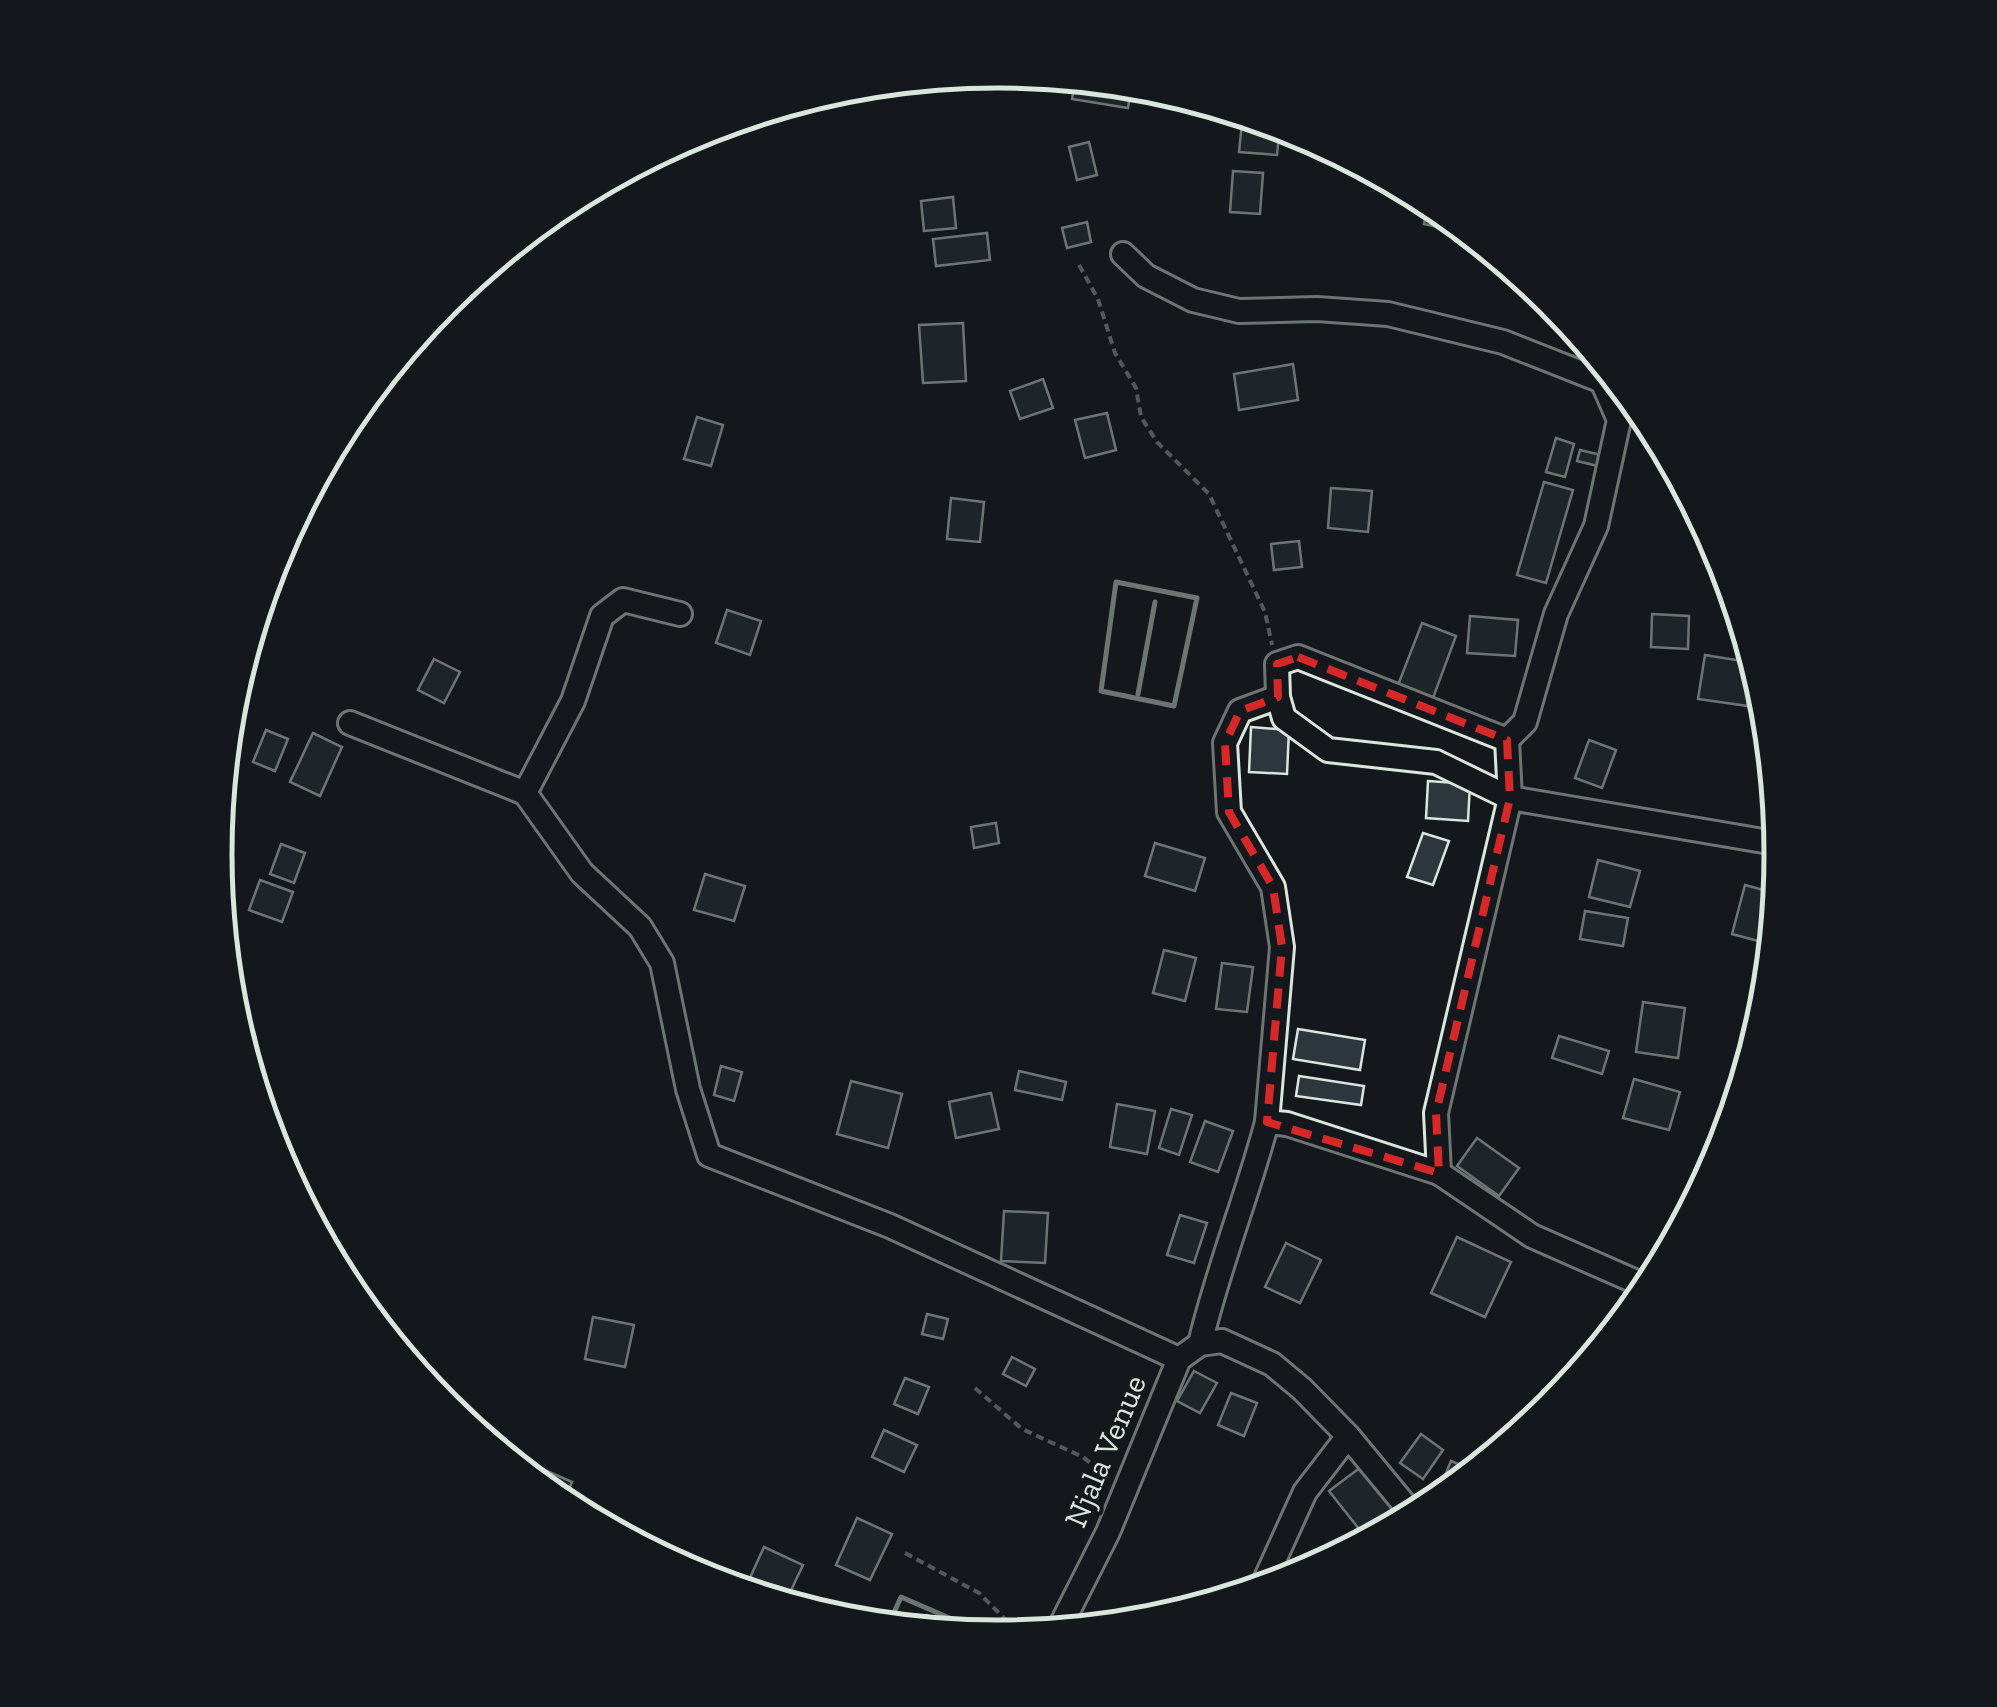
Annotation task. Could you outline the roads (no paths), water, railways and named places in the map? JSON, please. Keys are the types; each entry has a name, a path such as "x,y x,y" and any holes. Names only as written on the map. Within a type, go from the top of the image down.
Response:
{"street":[{"path":"1123,254 1146,276 1193,300 1240,310 1317,309 1388,314 1503,342 1597,376"},
{"path":"1439,1174 1436,1113 1510,798 1507,740 1525,722 1556,614 1596,526 1619,420 1614,398"},
{"path":"525,793 573,701 602,616 623,600 680,614"},
{"path":"1507,740 1298,657 1277,664 1278,696 1284,718 1328,750 1436,762 1510,798 1764,842"},
{"path":"1278,696 1240,711 1225,743 1229,812 1273,886 1282,946 1267,1122 1252,1178 1215,1281 1200,1344 1222,1341 1272,1364 1348,1436 1403,1503"},
{"path":"350,723 525,793 582,872 640,927 662,962 688,1088 709,1155 890,1226 1178,1359"},
{"path":"1267,1122 1287,1124 1439,1174 1532,1236 1634,1281"},
{"name":"Njala Venue","path":"1065,1616 1125,1490 1178,1359 1200,1344"},
{"path":"1270,1570 1304,1492 1348,1436"}]}
